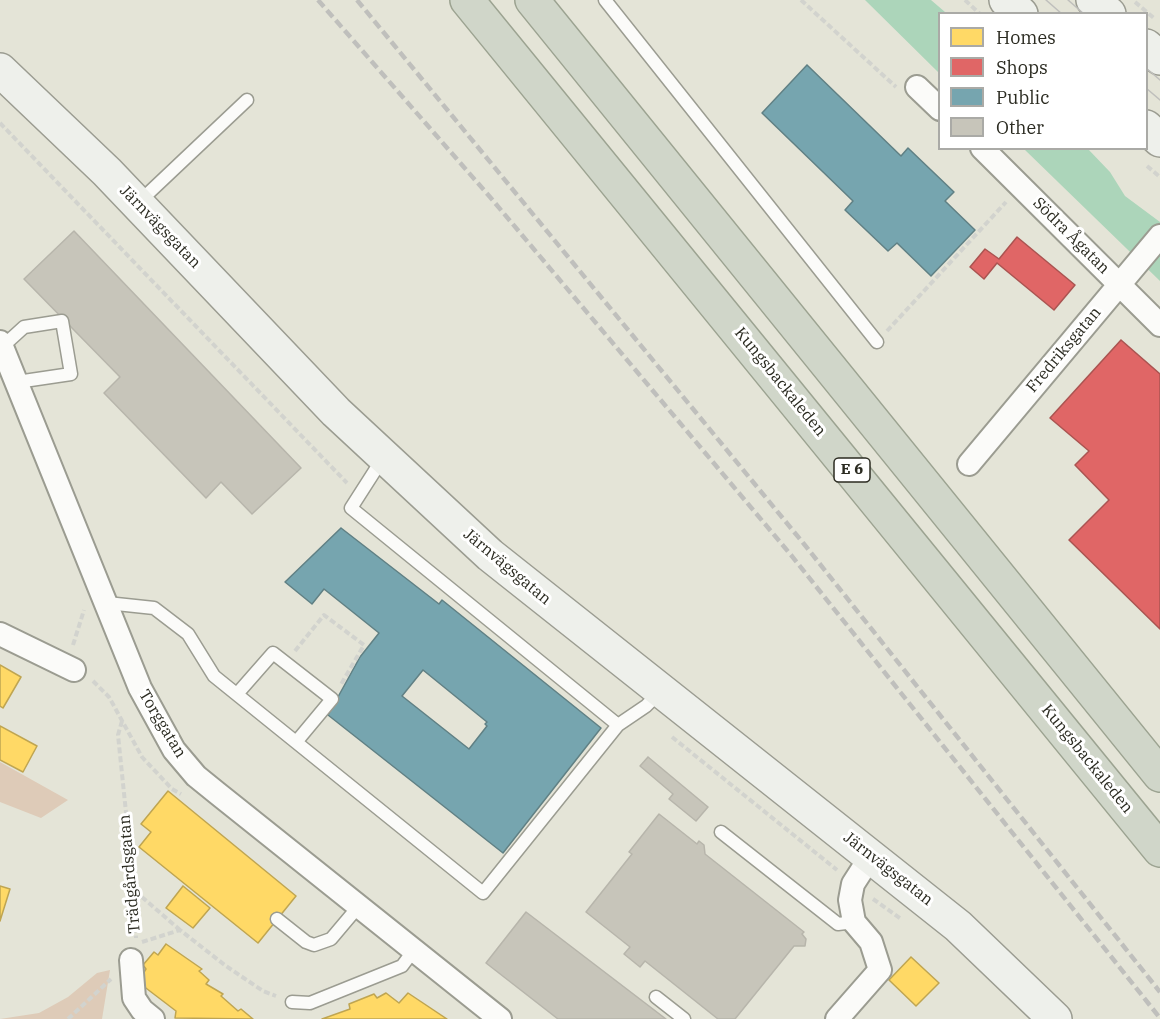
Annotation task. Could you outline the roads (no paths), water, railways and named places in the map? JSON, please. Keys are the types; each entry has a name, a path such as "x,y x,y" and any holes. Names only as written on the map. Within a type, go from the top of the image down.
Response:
{"highway":[{"name":"Kungsbackaleden","path":"467,0 1160,850"},
{"path":"532,0 1160,775"}],"street":[{"path":"1006,0 1019,12"},
{"path":"1093,0 1107,12"},
{"path":"1148,48 1160,58"},
{"name":"Järnvägsgatan","path":"0,70 137,204 336,412 490,555 958,926 1055,1019"},
{"path":"917,87 938,108"},
{"path":"1148,129 1160,140"},
{"name":"Södra Ågatan","path":"984,150 1021,186 1125,278 1160,325"},
{"name":"Fredriksgatan","path":"969,464 1160,236"},
{"name":"Torggatan","path":"1,344 140,688 174,750 196,776 500,1019"},
{"path":"0,634 74,670"},
{"path":"837,1019 880,970 871,942 854,922 850,900 854,884 871,856"},
{"path":"133,951 134,998 142,1010 153,1019"}],"lane":[{"path":"604,0 878,342"},
{"path":"137,204 247,100"},
{"path":"1,344 24,327 62,321 70,374 17,382"},
{"path":"384,456 351,508 618,725"},
{"path":"107,603 154,608 188,634 214,676 483,893 618,725 646,706 660,692"},
{"path":"237,694 273,652 332,699 297,741"},
{"path":"721,832 838,924 854,922"},
{"path":"278,919 306,942 314,945 332,939 358,907"},
{"path":"292,1002 310,1003 402,966 414,950"},
{"path":"656,997 684,1019"}],"tram line":[{"path":"1046,0 1060,12"},
{"path":"1068,0 1082,12"},
{"path":"1148,70 1160,80"},
{"path":"1148,90 1160,100"}],"railway":[{"path":"318,0 490,197 791,555 1160,1018"},
{"path":"357,0 804,544 1160,992"}]}
